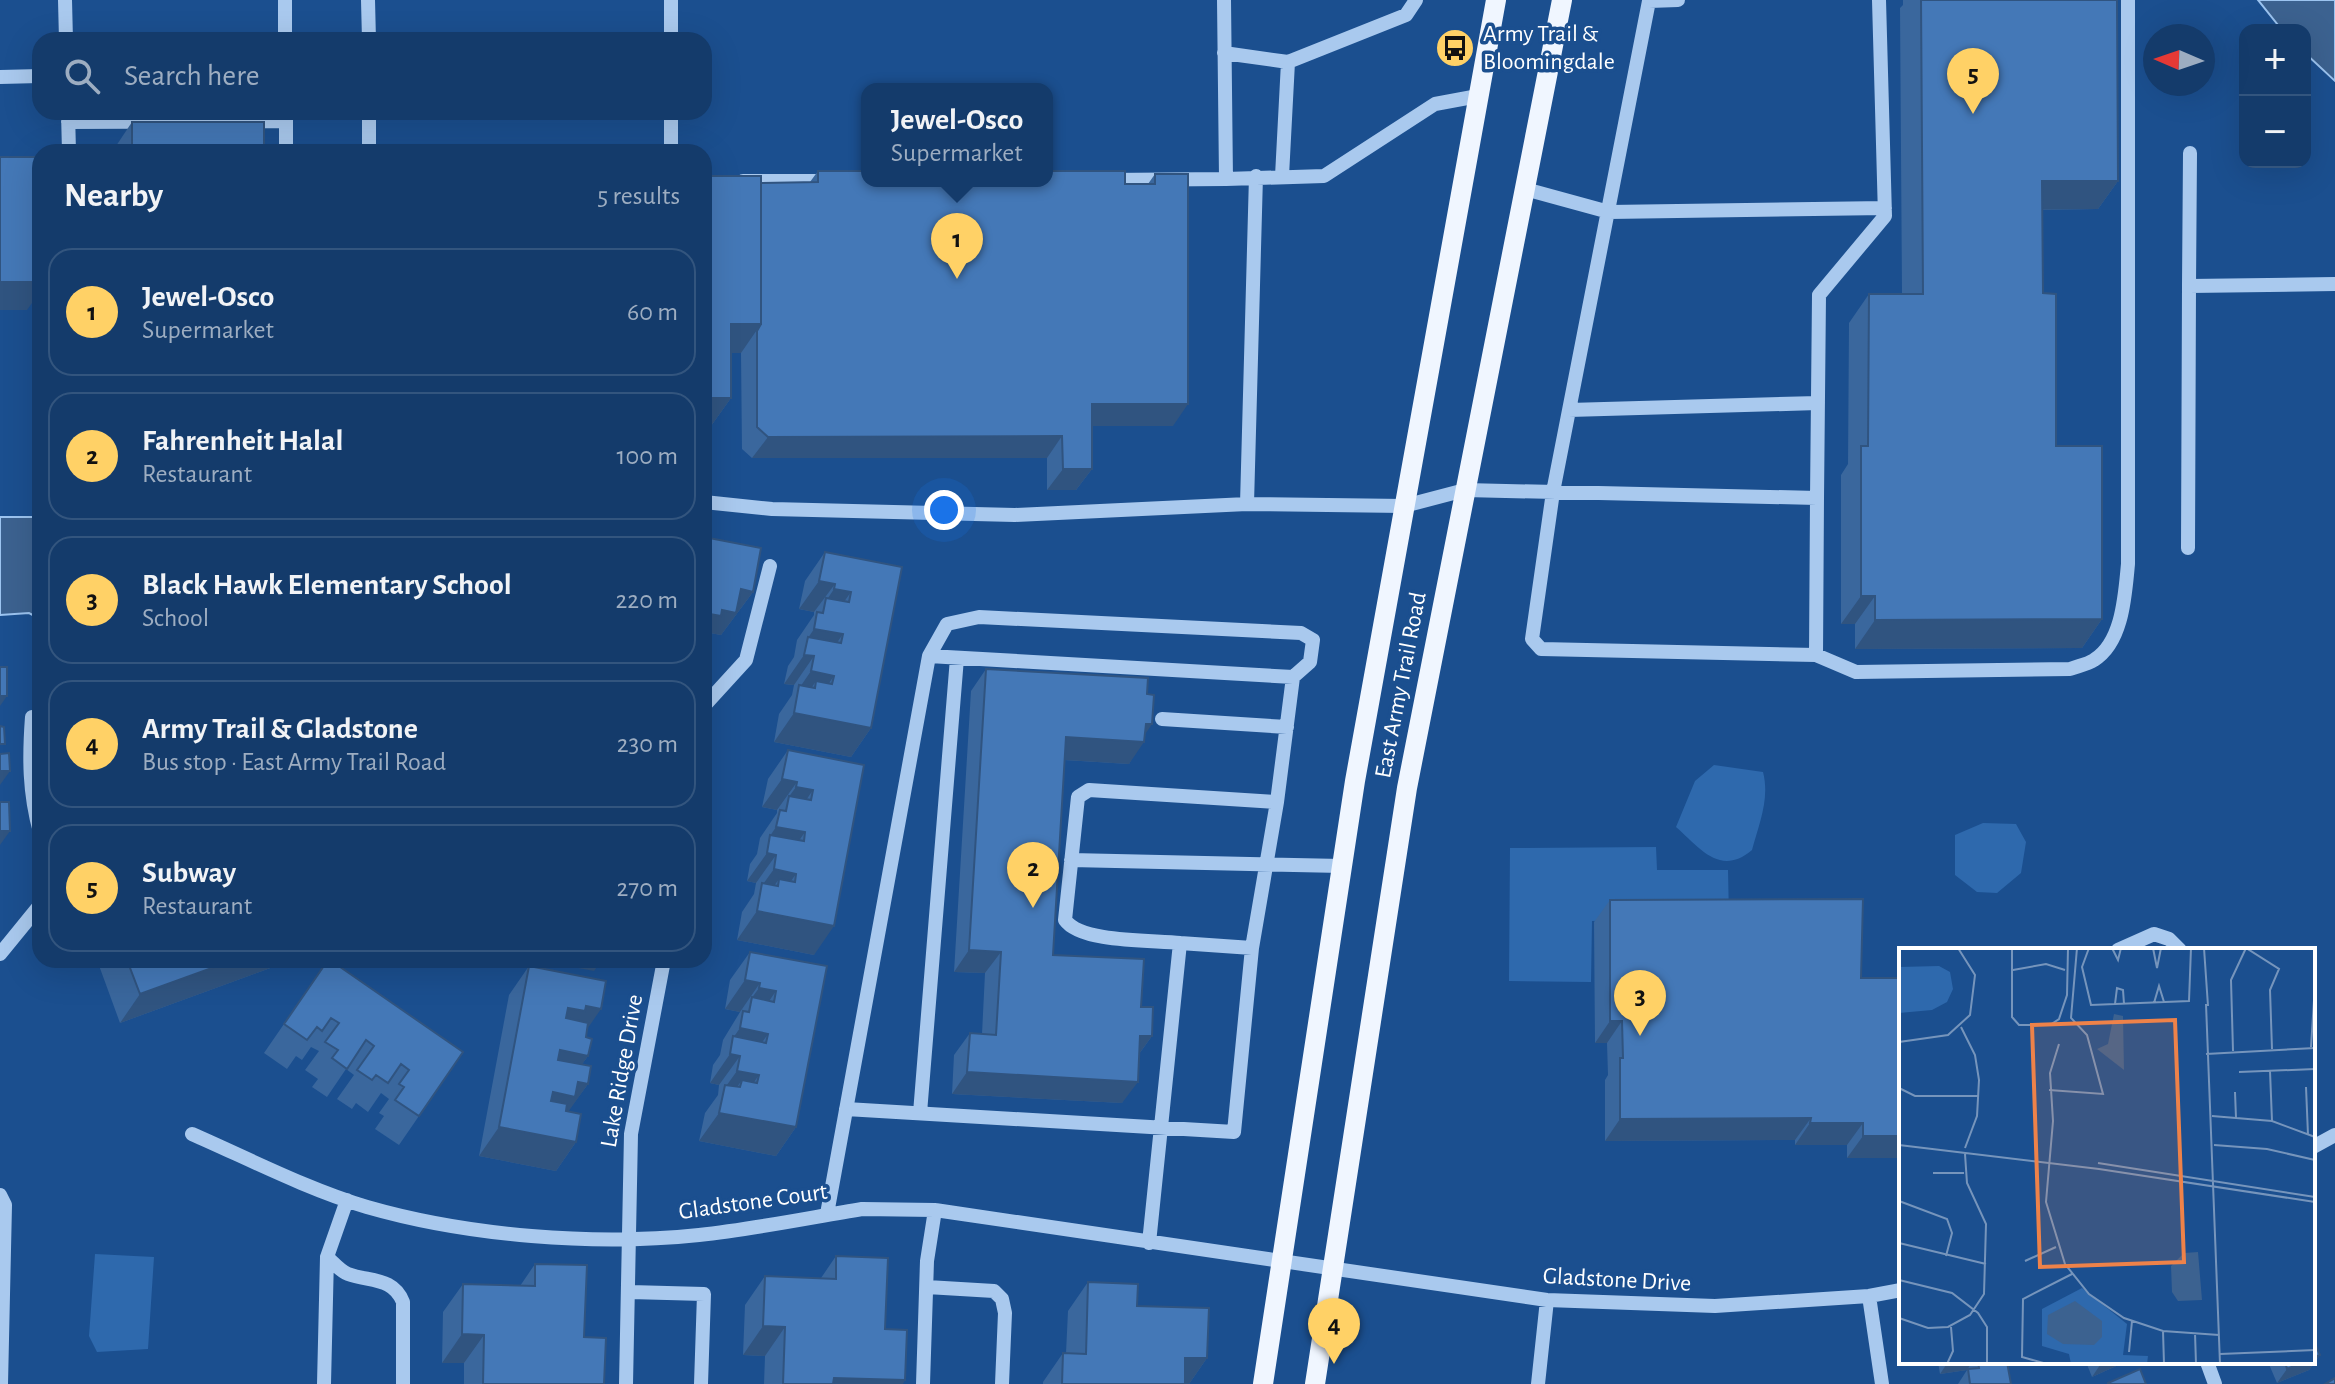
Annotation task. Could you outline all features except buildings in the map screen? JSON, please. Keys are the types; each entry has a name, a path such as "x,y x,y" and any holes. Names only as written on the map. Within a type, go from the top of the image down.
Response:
{"main road":[{"name":"East Army Trail Road","path":"1263,1384 1342,866 1496,0"},
{"name":"East Army Trail Road","path":"1315,1384 1407,788 1562,0"}],"street":[{"path":"65,0 66,32"},
{"path":"285,0 285,32"},
{"path":"368,0 369,32"},
{"path":"671,0 671,32"},
{"path":"1224,0 1226,179"},
{"path":"1224,53 1288,62 1406,15 1416,0"},
{"path":"1678,0 1649,1 1553,492 1532,639 1541,649 1816,655 1856,672 2070,669 2096,659 2113,638 2124,604 2128,564 2128,0"},
{"path":"1816,655 1819,295 1885,216 1879,0"},
{"path":"1282,176 1288,62"},
{"path":"0,77 32,76"},
{"path":"1096,180 1324,176 1435,104 1478,96"},
{"path":"68,120 69,144"},
{"path":"286,120 286,144"},
{"path":"369,120 369,144"},
{"path":"671,120 671,144"},
{"path":"2188,548 2190,153"},
{"path":"1247,504 1256,176"},
{"path":"730,181 861,181"},
{"path":"1525,189 1609,212 1885,208"},
{"path":"2189,286 2335,284"},
{"path":"1569,410 1818,403"},
{"path":"712,503 772,509 1015,515 1247,504 1404,506 1465,490 1817,498"},
{"path":"712,697 746,660 770,566"},
{"path":"827,1214 846,1109 929,656 947,624 979,617 1301,633 1313,640 1310,662 1293,677 1277,802 1252,948 1234,1132 846,1109"},
{"path":"929,656 1293,677"},
{"path":"920,1113 957,658"},
{"path":"32,717 29,763 32,797"},
{"path":"1162,719 1287,727"},
{"path":"1252,948 1086,935 1070,928 1065,920 1078,797 1089,790 1277,802"},
{"path":"1071,860 1342,866"},
{"path":"0,954 32,915"},
{"path":"2122,948 2154,934 2169,939 2178,948"},
{"path":"1149,1243 1180,943"},
{"name":"Lake Ridge Drive","path":"626,1384 631,1134 662,968"},
{"name":"Gladstone Court","path":"192,1134 347,1200 473,1230 553,1238 699,1235 862,1209 935,1210 1332,1269"},
{"path":"2315,1146 2335,1135"},
{"path":"0,1195 5,1205 2,1222 1,1384"},
{"path":"324,1384 327,1257 347,1200"},
{"path":"923,1384 927,1261 935,1210"},
{"path":"327,1257 344,1273 389,1283 399,1291 403,1302 403,1384"},
{"name":"Gladstone Drive","path":"1332,1269 1547,1300 1715,1306 1869,1296 1899,1290"},
{"path":"927,1287 994,1291 1002,1299 1005,1313 1002,1384"},
{"path":"630,1292 704,1294 701,1384"},
{"path":"1869,1296 1882,1384"},
{"path":"1538,1384 1547,1300"},
{"path":"2208,1364 2215,1384"}],"shaded area":[{"path":"2258,0 2335,0 2335,81 2311,59 2311,24 2277,24"},
{"path":"0,517 32,517 32,615 0,615"},
{"path":"1714,765 1763,772 1765,782 1763,811 1752,850 1730,861 1720,860 1702,851 1676,827 1695,781"},
{"path":"1983,823 2016,824 2026,842 2021,873 1997,893 1977,892 1955,875 1955,835"},
{"path":"1656,847 1657,870 1728,870 1729,918 1592,921 1591,982 1509,981 1510,848"},
{"path":"95,1254 154,1257 148,1349 97,1352 89,1336"}],"place":[{"name":"Army Trail & Bloomingdale","path":"1455,48"},
{"name":"Subway","path":"1973,114"},
{"name":"Jewel-Osco","path":"957,279"},
{"name":"Fahrenheit Halal","path":"1033,908"},
{"name":"Black Hawk Elementary School","path":"1640,1036"},
{"name":"Army Trail & Gladstone","path":"1334,1364"}]}
